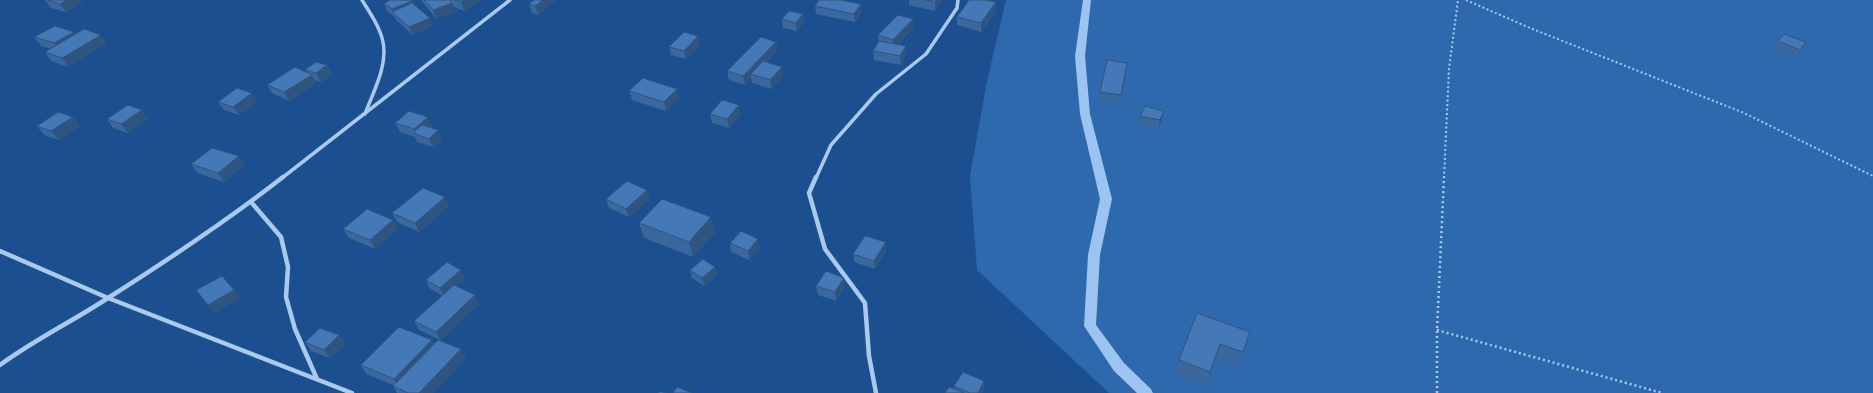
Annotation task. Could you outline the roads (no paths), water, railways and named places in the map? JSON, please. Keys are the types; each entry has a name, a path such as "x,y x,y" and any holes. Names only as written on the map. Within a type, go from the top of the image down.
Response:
{"street":[{"path":"362,0 379,31 384,47 383,63 365,114"},
{"path":"0,365 15,354 108,298 251,202 510,0"},
{"path":"876,393 869,356 865,303 824,249 809,193 831,145 876,94 926,54 957,8 958,0"},
{"path":"251,202 280,237 288,267 286,297 295,329 317,379"},
{"path":"0,251 108,298 352,393"}],"waterway":[{"path":"1087,0 1080,56 1085,114 1106,199 1094,255 1090,326 1119,367 1146,393"}]}
